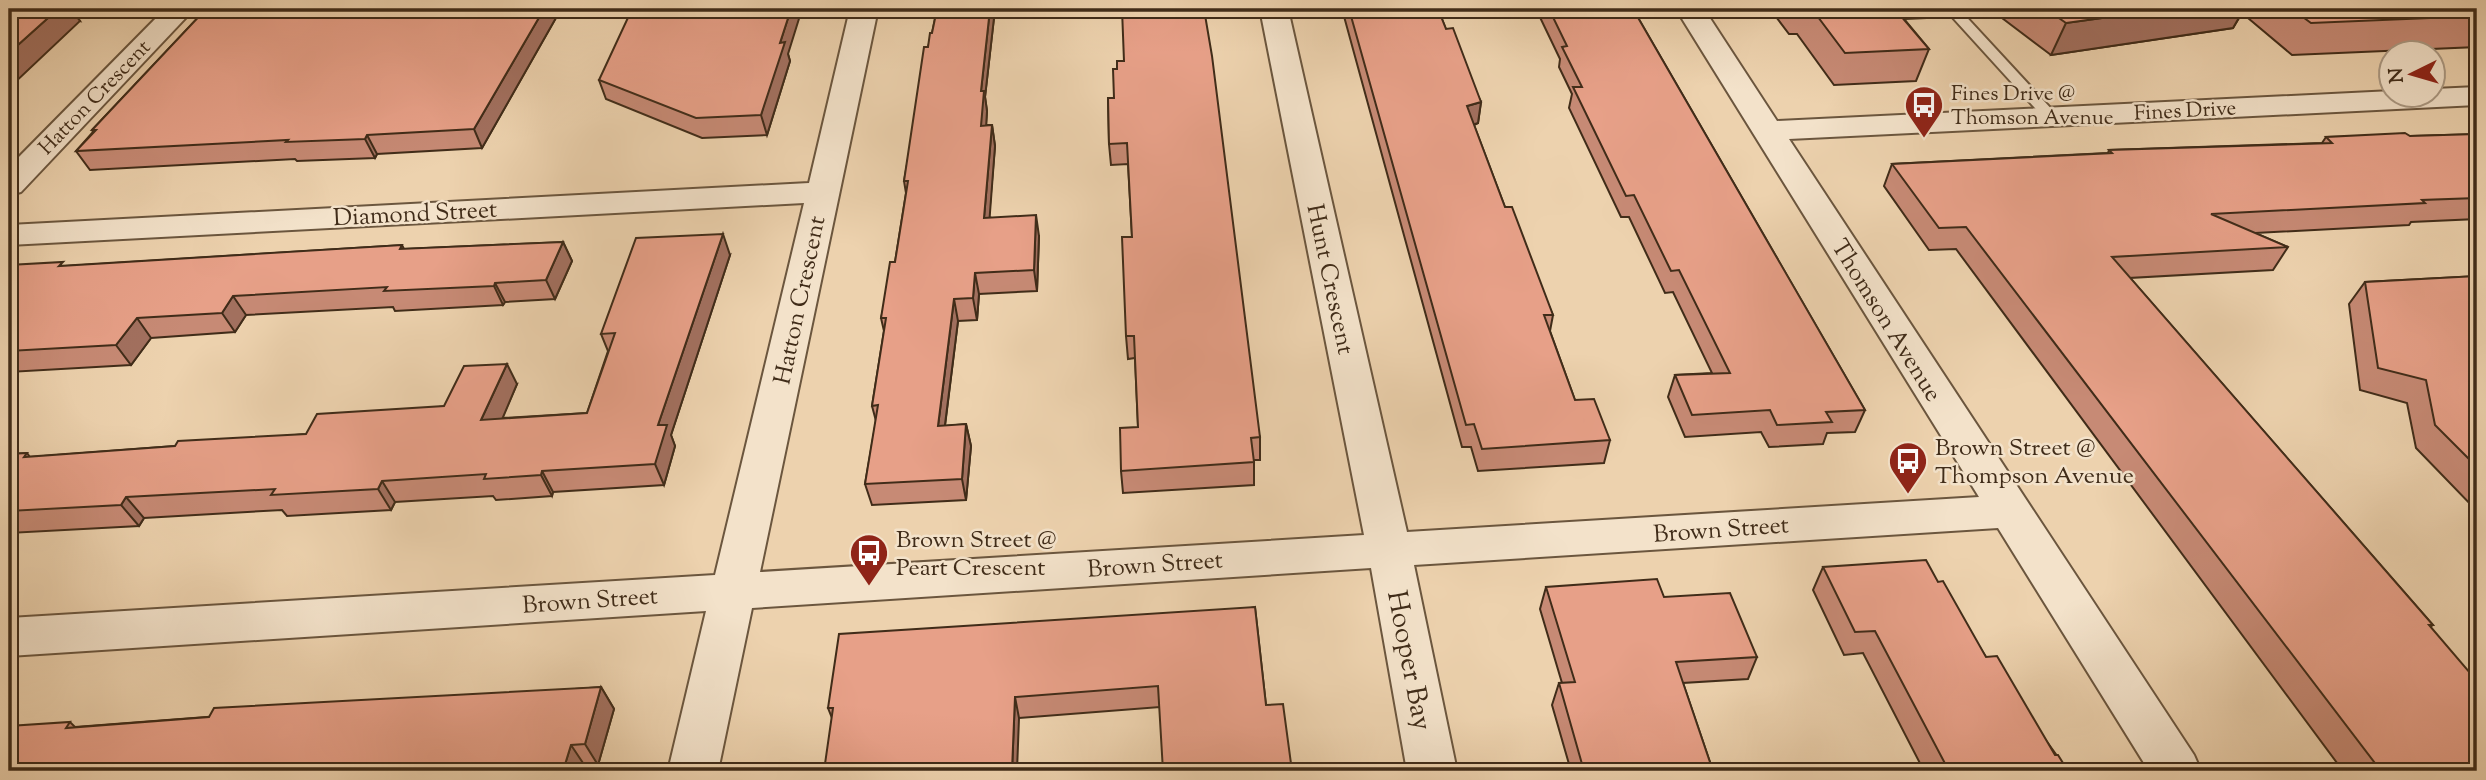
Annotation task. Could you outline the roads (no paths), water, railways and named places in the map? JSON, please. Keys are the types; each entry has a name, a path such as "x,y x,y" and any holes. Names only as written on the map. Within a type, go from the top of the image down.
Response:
{"street":[{"name":"Hatton Crescent","path":"9,185 180,9"},
{"name":"Hatton Crescent","path":"692,771 864,9"},
{"name":"Hunt Crescent","path":"1274,9 1389,550"},
{"name":"Thomson Avenue","path":"1690,9 2176,771"},
{"name":"Fines Drive","path":"1767,131 2477,96"},
{"name":"Diamond Street","path":"9,235 822,192"},
{"name":"Brown Street","path":"9,638 2009,511"},
{"name":"Hooper Bay","path":"1389,550 1432,771"}],"lane":[{"path":"1952,9 2050,116"}],"place":[{"name":"Fines Drive @ Thomson Avenue","path":"1924,139"},
{"name":"Brown Street @ Thompson Avenue","path":"1908,495"},
{"name":"Brown Street @ Peart Crescent","path":"869,587"}]}
